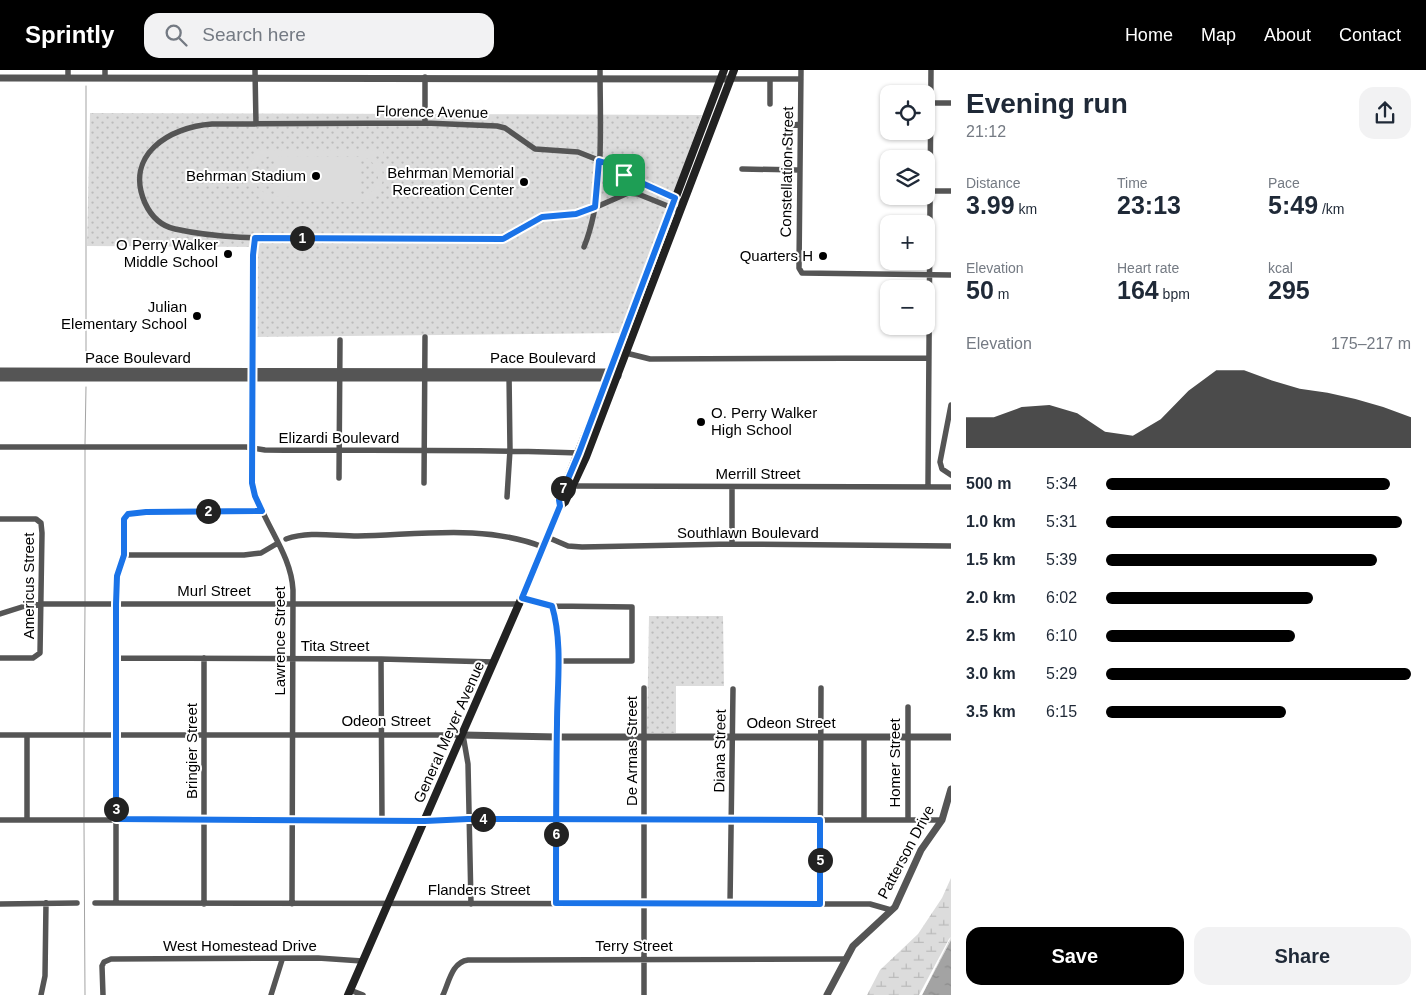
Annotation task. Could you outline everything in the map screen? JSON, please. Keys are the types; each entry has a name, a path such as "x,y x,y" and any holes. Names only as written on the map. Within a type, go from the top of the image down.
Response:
{"main road":[{"name":"General Meyer Avenue","path":"582,455 608,376 724,70"},
{"name":"General Meyer Avenue","path":"349,993 521,601 560,506 565,502 569,485 618,376 734,70"}],"street":[{"name":"Constellation Street","path":"801,70 799,268 802,273 930,274"},
{"path":"931,70 931,85"},
{"path":"0,78 68,74 600,74 721,80 801,79"},
{"path":"256,74 256,124 190,126 162,141 144,159 138,176 147,206 153,216 169,227 225,236 255,238 503,239 542,217 576,214 633,193 680,211"},
{"path":"425,74 425,123"},
{"path":"584,247 591,229 595,207 599,161 600,74"},
{"path":"770,79 770,104"},
{"path":"935,103 951,104"},
{"name":"Florence Avenue","path":"256,124 425,123 497,126 505,128 535,149 578,152 612,165 631,180 684,202"},
{"path":"789,170 789,126 800,124"},
{"path":"742,170 800,170"},
{"path":"935,191 951,191"},
{"path":"928,487 931,205"},
{"name":"Lawrence Street","path":"255,238 253,255 254,375 252,483 255,496 291,571 293,604 292,904"},
{"path":"930,274 951,274"},
{"path":"424,483 425,337"},
{"path":"339,478 340,340"},
{"path":"618,350 626,354 650,359 929,358"},
{"name":"Pace Boulevard","path":"0,371 75,375"},
{"name":"Pace Boulevard","path":"0,378 75,375 618,376"},
{"path":"507,497 510,450 509,376"},
{"path":"951,405 950,419 940,465 946,473 951,475"},
{"name":"Elizardi Boulevard","path":"0,447 246,448 424,452 510,450 582,455"},
{"name":"Merrill Street","path":"569,485 951,487"},
{"path":"732,487 732,544"},
{"path":"116,903 116,604 117,576 124,555 124,519 128,514 146,512 262,511"},
{"name":"Americus Street","path":"0,519 36,520 42,529 39,655 28,658 0,658"},
{"path":"286,539 313,534 355,536 482,534 517,538 543,547"},
{"name":"Southlawn Boulevard","path":"547,537 568,546 582,547 732,544 951,546"},
{"path":"124,555 244,555 261,553 278,544"},
{"name":"Murl Street","path":"0,614 25,606 41,604 293,604 521,601 552,606 632,607 632,661 558,661"},
{"path":"552,606 556,618 558,661 556,903"},
{"name":"Tita Street","path":"116,658 380,659 494,662"},
{"name":"Bringier Street","path":"204,658 204,904"},
{"path":"380,659 382,820"},
{"name":"De Armas Street","path":"644,688 644,995"},
{"path":"820,904 821,688"},
{"name":"Diana Street","path":"730,904 733,689"},
{"name":"Homer Street","path":"908,706 908,820"},
{"name":"Odeon Street","path":"0,735 292,734 556,737 951,737"},
{"path":"27,735 27,819"},
{"path":"462,735 468,764 470,904"},
{"path":"864,737 864,820"},
{"name":"Patterson Drive","path":"827,995 845,959 859,938 898,902 921,850 942,820 951,788"},
{"path":"0,820 76,818 425,821 468,819 942,820"},
{"path":"42,995 45,976 46,903"},
{"path":"0,904 78,903"},
{"name":"Flanders Street","path":"96,903 870,904 891,910"},
{"name":"West Homestead Drive","path":"103,995 103,964 108,960 282,960 318,958 362,961"},
{"name":"Terry Street","path":"443,995 454,968 464,960 644,958 845,959"},
{"path":"271,995 282,960"},
{"path":"349,993 363,995"}],"green space":[{"path":"90,113 702,115 624,333 254,337 254,247 87,246"},
{"name":"Behrman Stadium","path":"257,150 383,151 383,156 374,156 382,169 382,183 375,195 362,202 266,201 253,191 248,181 248,170","holes":["269,156 274,156 274,196 311,197 270,196 257,188 253,174 259,161","274,156 361,156 369,159 374,165 378,178 373,190 367,195 359,197 359,157"]},
{"path":"649,616 723,616 724,686 676,686 676,733 647,733"},
{"path":"951,878 951,940 922,995 867,995 880,970 918,934 942,898"}],"water":[{"path":"951,940 951,995 922,995"}],"pier":[{"path":"951,937 922,995 919,995 949,939"}],"waterway":[{"path":"86,86 86,361"},
{"path":"85,444 86,387"},
{"path":"85,448 85,602"},
{"path":"84,732 85,606"},
{"path":"84,738 84,817"},
{"path":"84,823 85,995"}],"place":[{"name":"Behrman Stadium","path":"316,176"},
{"name":"Behrman Memorial Recreation Center","path":"524,182"},
{"name":"O Perry Walker Middle School","path":"228,254"},
{"name":"Quarters H","path":"823,256"},
{"name":"Julian Elementary School","path":"197,316"},
{"name":"O. Perry Walker High School","path":"701,422"}],"route":[{"path":"624,175 612,165 599,161 595,207 576,214 542,217 533,220 512,236 503,239 255,238 253,255 254,384 252,483 255,496 262,511 146,512 128,514 124,519 124,555 116,581 116,819 425,821 468,819 556,820 820,820 820,904 556,903 556,820 556,737 558,661 556,618 552,606 522,598 560,506 559,500 579,453 675,198 631,180 624,175"}]}
